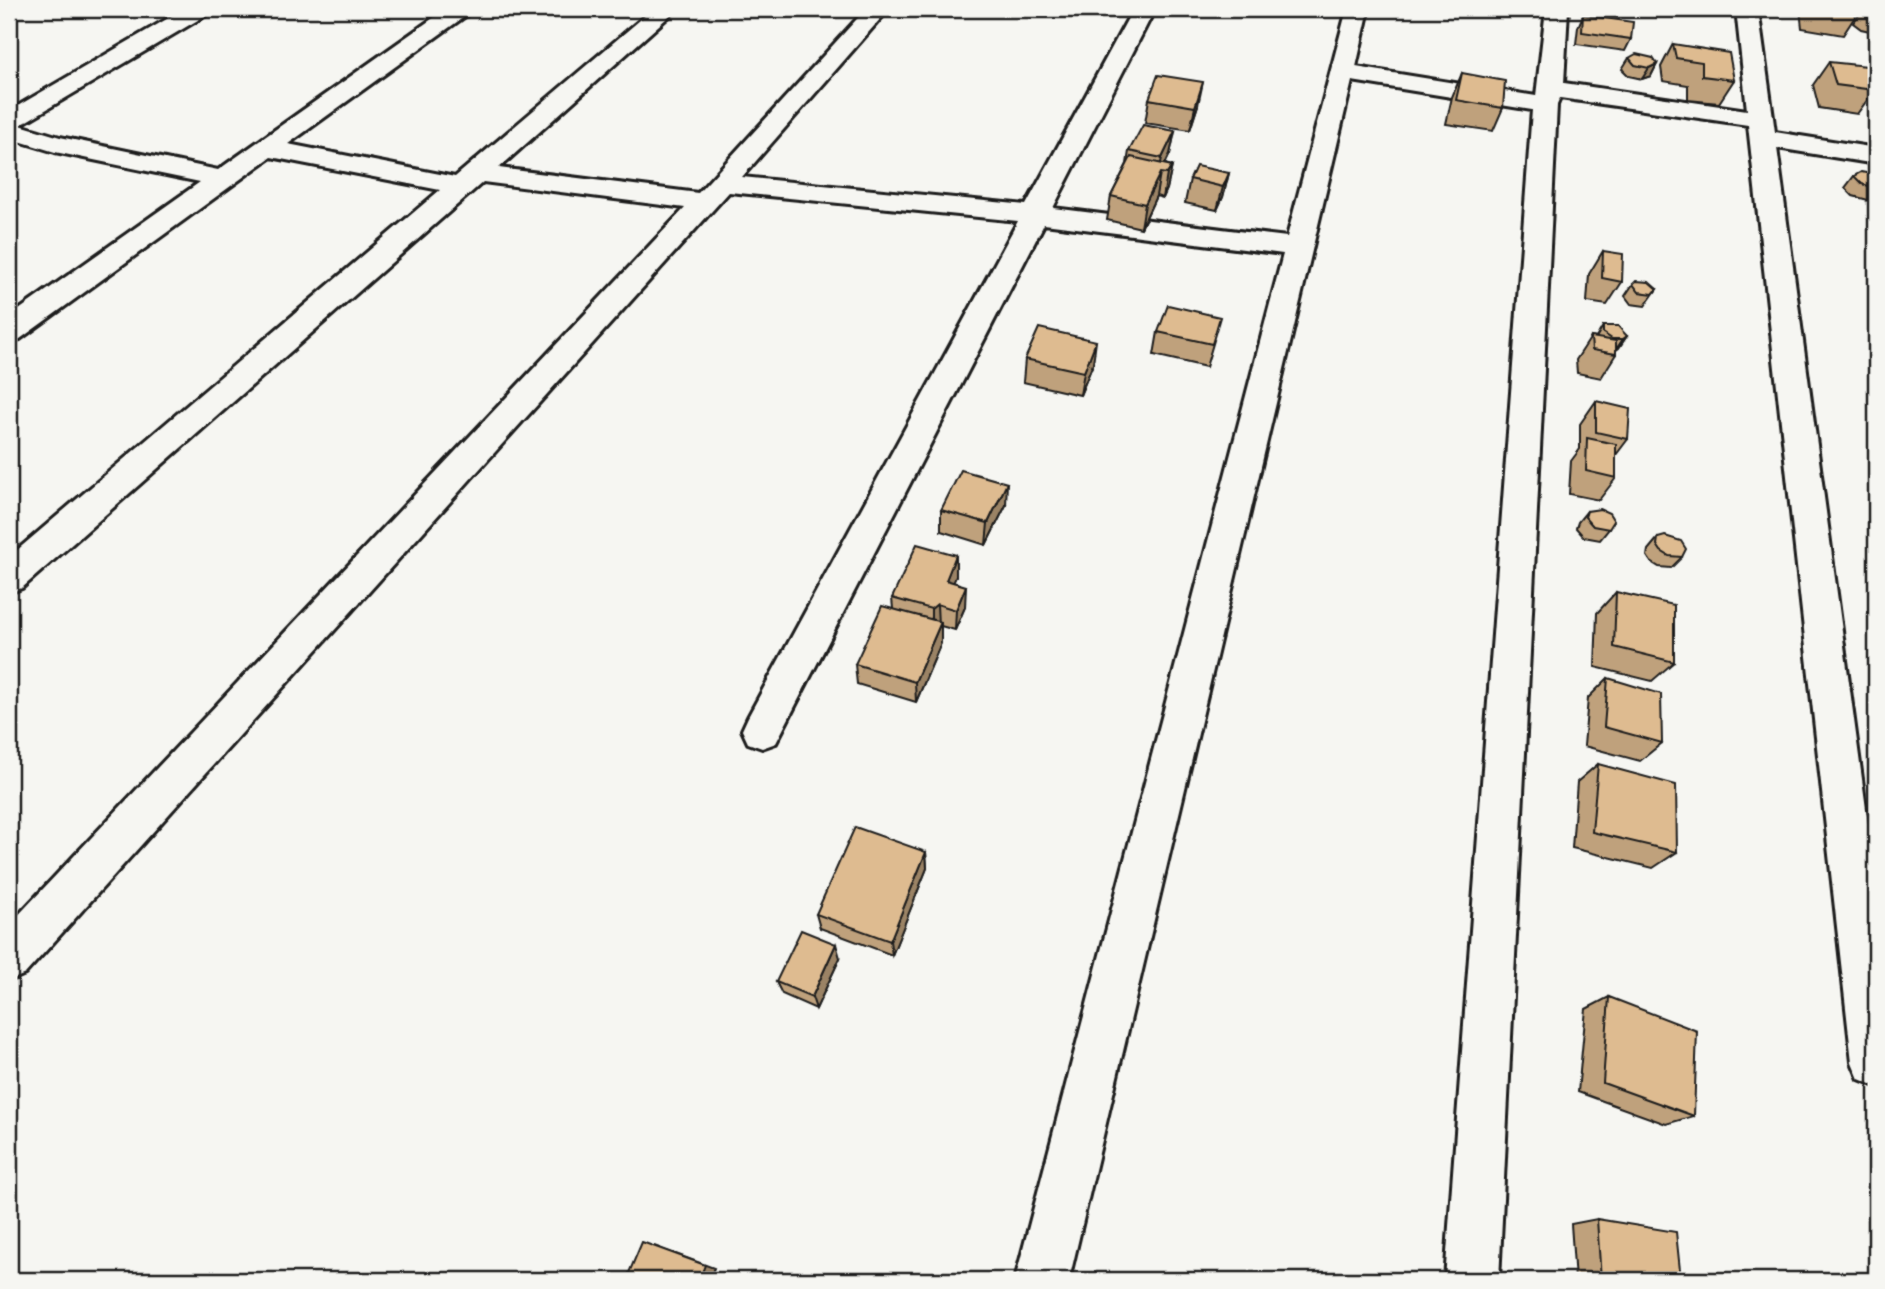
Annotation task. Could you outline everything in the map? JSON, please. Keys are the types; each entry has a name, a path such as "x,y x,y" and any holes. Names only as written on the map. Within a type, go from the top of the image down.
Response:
{"street":[{"path":"9,121 200,9"},
{"path":"9,332 460,9"},
{"path":"9,578 666,9"},
{"path":"9,958 878,9"},
{"path":"761,730 1144,9"},
{"path":"1042,1280 1358,9"},
{"path":"1472,1280 1548,97 1557,9"},
{"path":"1747,9 1876,1062"},
{"path":"1342,72 1548,97 1761,129 1876,156"},
{"path":"9,130 55,145 223,179"},
{"path":"266,148 468,180 713,192 1035,214 1299,247"}],"building":[{"path":"1876,9 1876,19 1861,12"},
{"path":"1583,15 1633,22 1631,39 1582,32"},
{"path":"1673,44 1729,53 1734,80 1702,76 1702,62 1676,58"},
{"path":"1636,54 1653,58 1657,64 1649,68 1635,65 1629,58"},
{"path":"1829,62 1867,66 1874,90 1836,85"},
{"path":"1462,73 1505,81 1503,108 1456,100"},
{"path":"1158,75 1203,82 1195,107 1149,99"},
{"path":"1143,125 1175,131 1162,158 1129,151"},
{"path":"1131,157 1172,166 1167,174 1160,173 1145,204 1111,196"},
{"path":"1196,166 1229,173 1223,187 1190,179"},
{"path":"1861,172 1876,175 1876,188 1862,184 1854,176"},
{"path":"1603,251 1623,254 1622,282 1602,278"},
{"path":"1636,281 1649,282 1657,289 1653,294 1639,292 1633,284"},
{"path":"1168,305 1220,317 1212,344 1158,332"},
{"path":"1603,326 1618,326 1627,336 1623,339 1612,339 1603,333"},
{"path":"1039,328 1096,341 1084,372 1025,359"},
{"path":"1591,337 1616,341 1616,354 1592,350"},
{"path":"1596,401 1630,409 1628,439 1596,432"},
{"path":"1587,438 1616,444 1616,478 1586,471"},
{"path":"961,470 1007,483 988,523 941,510"},
{"path":"1600,509 1609,513 1614,521 1609,529 1593,526 1585,517 1587,511"},
{"path":"1665,536 1681,541 1686,549 1682,557 1669,556 1661,551 1657,545 1658,538"},
{"path":"917,544 956,555 946,580 966,586 956,610 937,604 931,609 892,598"},
{"path":"1616,592 1674,605 1674,662 1614,647"},
{"path":"882,606 941,622 915,682 855,664"},
{"path":"1608,678 1661,694 1662,743 1604,727"},
{"path":"1598,764 1676,785 1677,852 1592,832"},
{"path":"855,827 926,852 890,941 816,914"},
{"path":"801,930 836,944 812,997 776,982"},
{"path":"1609,997 1697,1031 1694,1116 1603,1083"},
{"path":"1597,1219 1676,1232 1681,1280 1601,1280"},
{"path":"642,1242 705,1265 699,1280 626,1280"}]}
